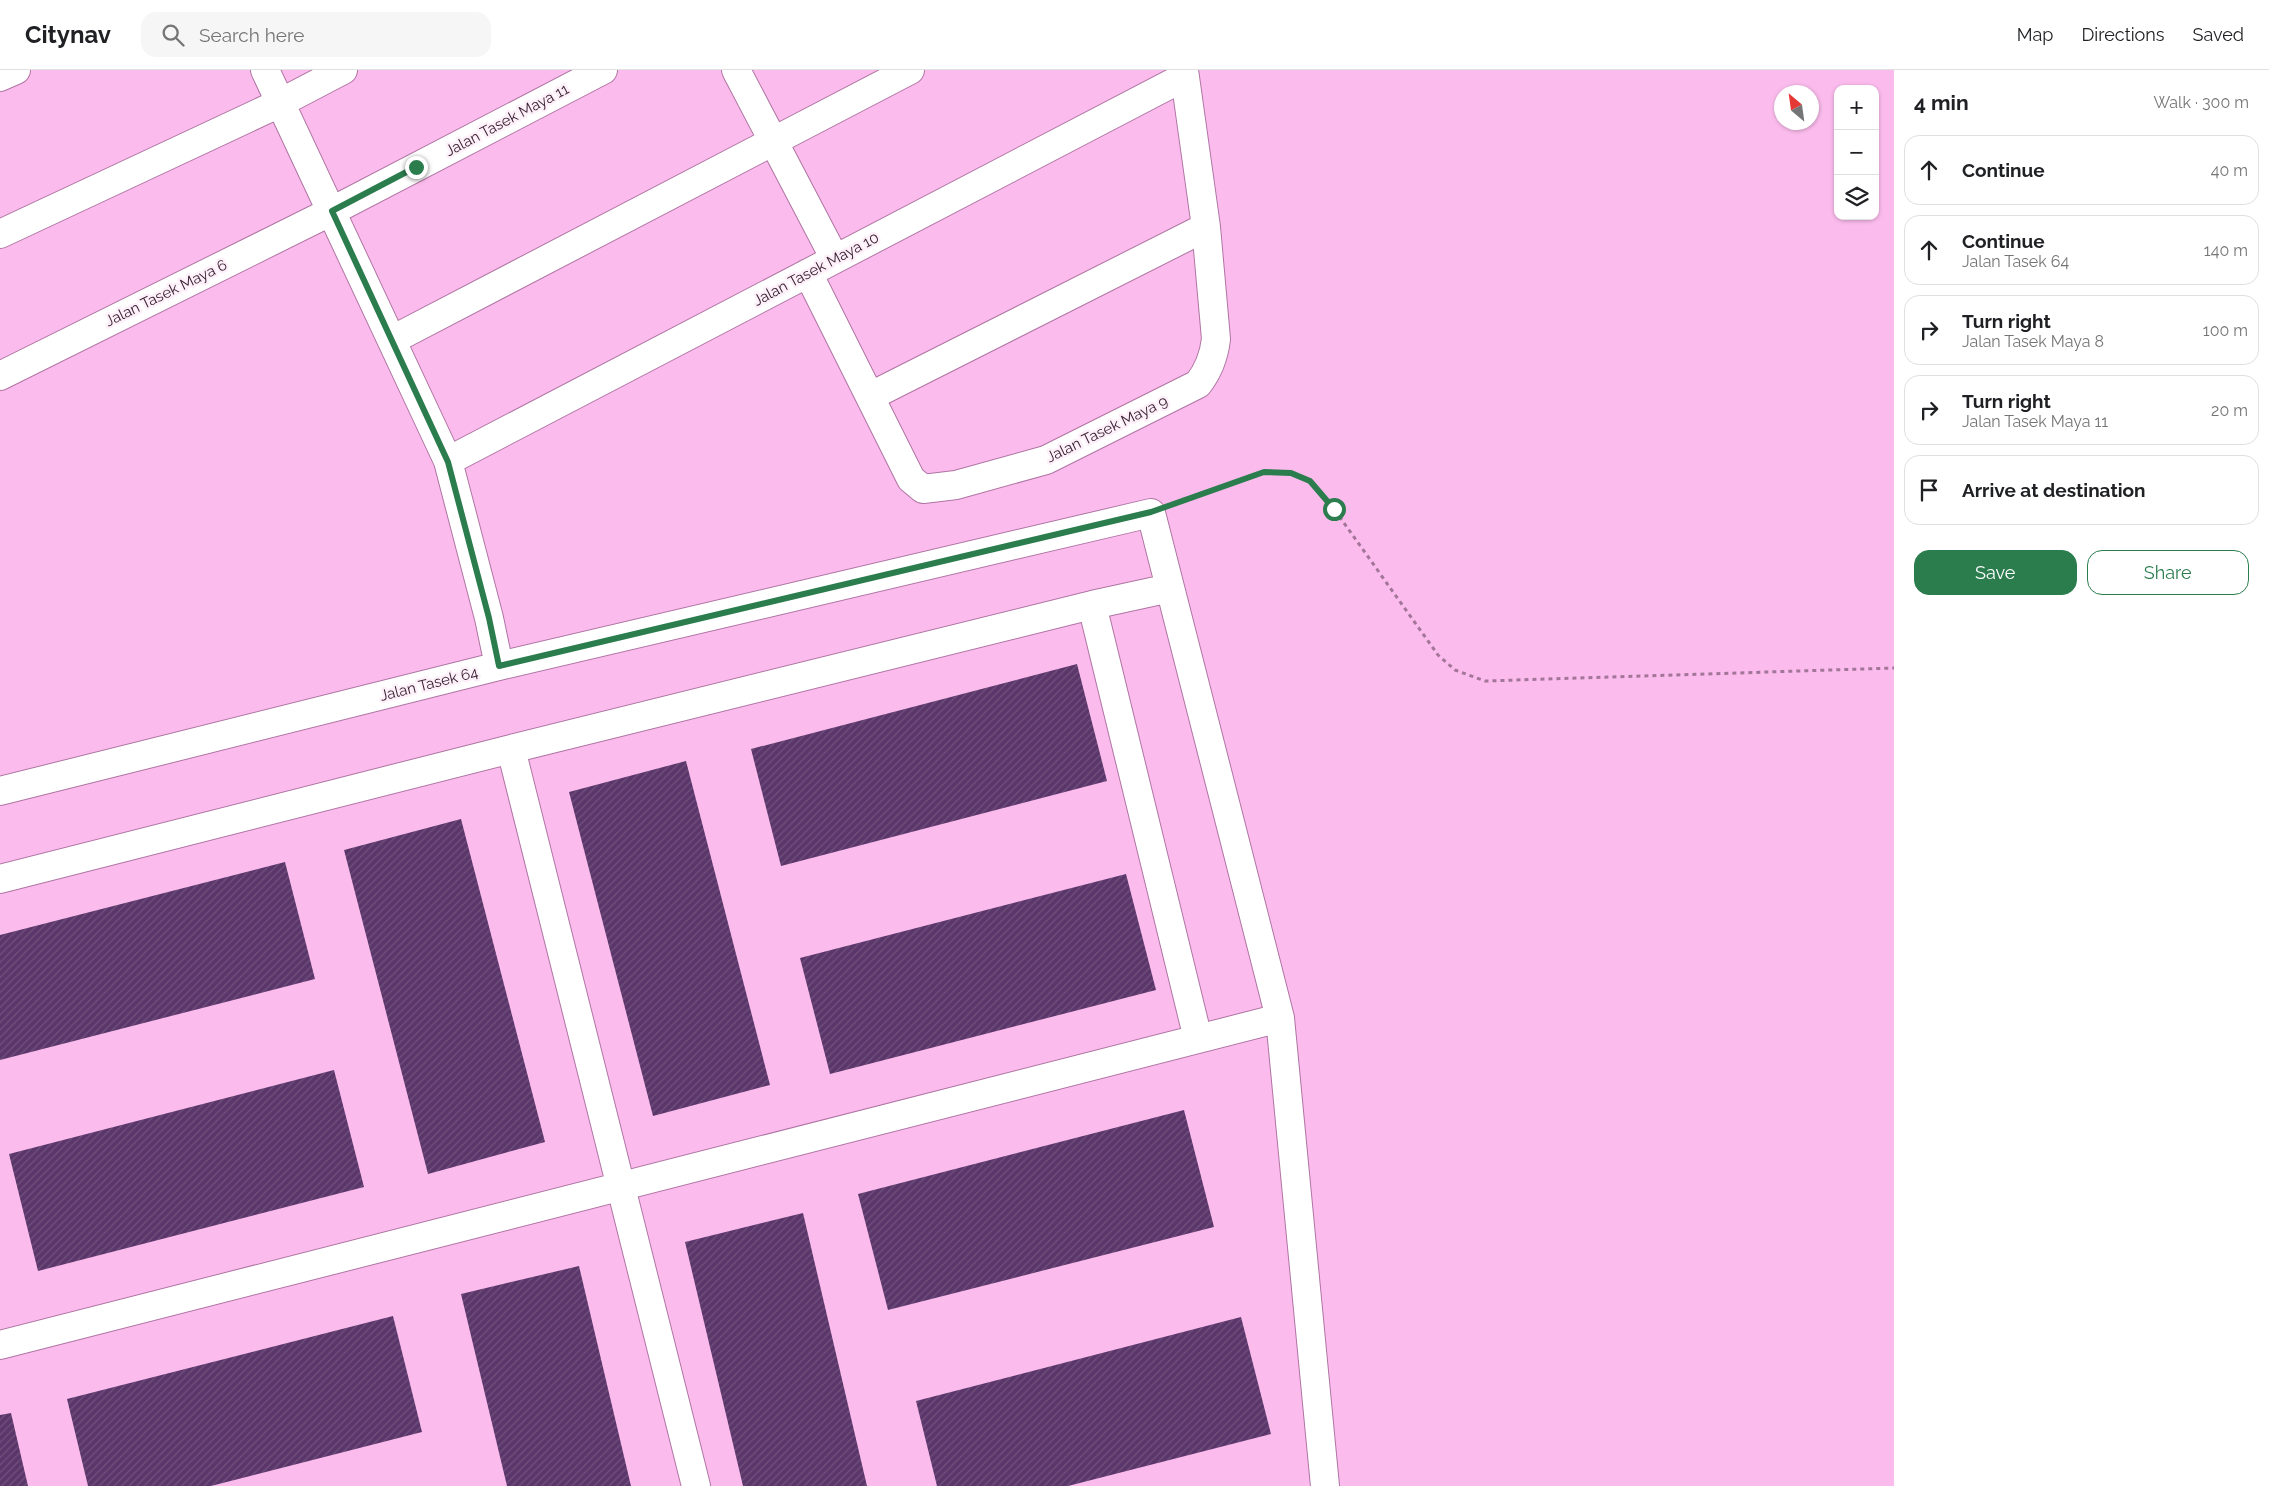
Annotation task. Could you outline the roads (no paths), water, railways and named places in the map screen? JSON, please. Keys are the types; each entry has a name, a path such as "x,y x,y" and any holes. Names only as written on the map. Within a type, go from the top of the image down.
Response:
{"street":[{"path":"0,77 16,70"},
{"path":"265,70 448,462 489,618 499,666"},
{"path":"0,234 280,103 342,70"},
{"name":"Jalan Tasek Maya 11","path":"332,211 602,70"},
{"path":"736,70 835,259"},
{"path":"392,340 910,70"},
{"path":"808,274 871,396 1206,227 1184,74"},
{"name":"Jalan Tasek Maya 10","path":"448,462 808,274 1184,74"},
{"name":"Jalan Tasek Maya 6","path":"0,376 332,211"},
{"name":"Jalan Tasek Maya 9","path":"871,396 911,479 923,489 956,485 1046,460 1198,384 1206,374 1214,354 1216,338 1206,227"},
{"name":"Jalan Tasek 64","path":"0,791 499,666 1151,512 1170,588"},
{"path":"0,879 511,749 1092,605 1170,588 1280,1018 1323,1485"},
{"path":"1092,605 1198,1039"},
{"path":"511,749 696,1486"},
{"path":"0,1344 1280,1018"}]}
